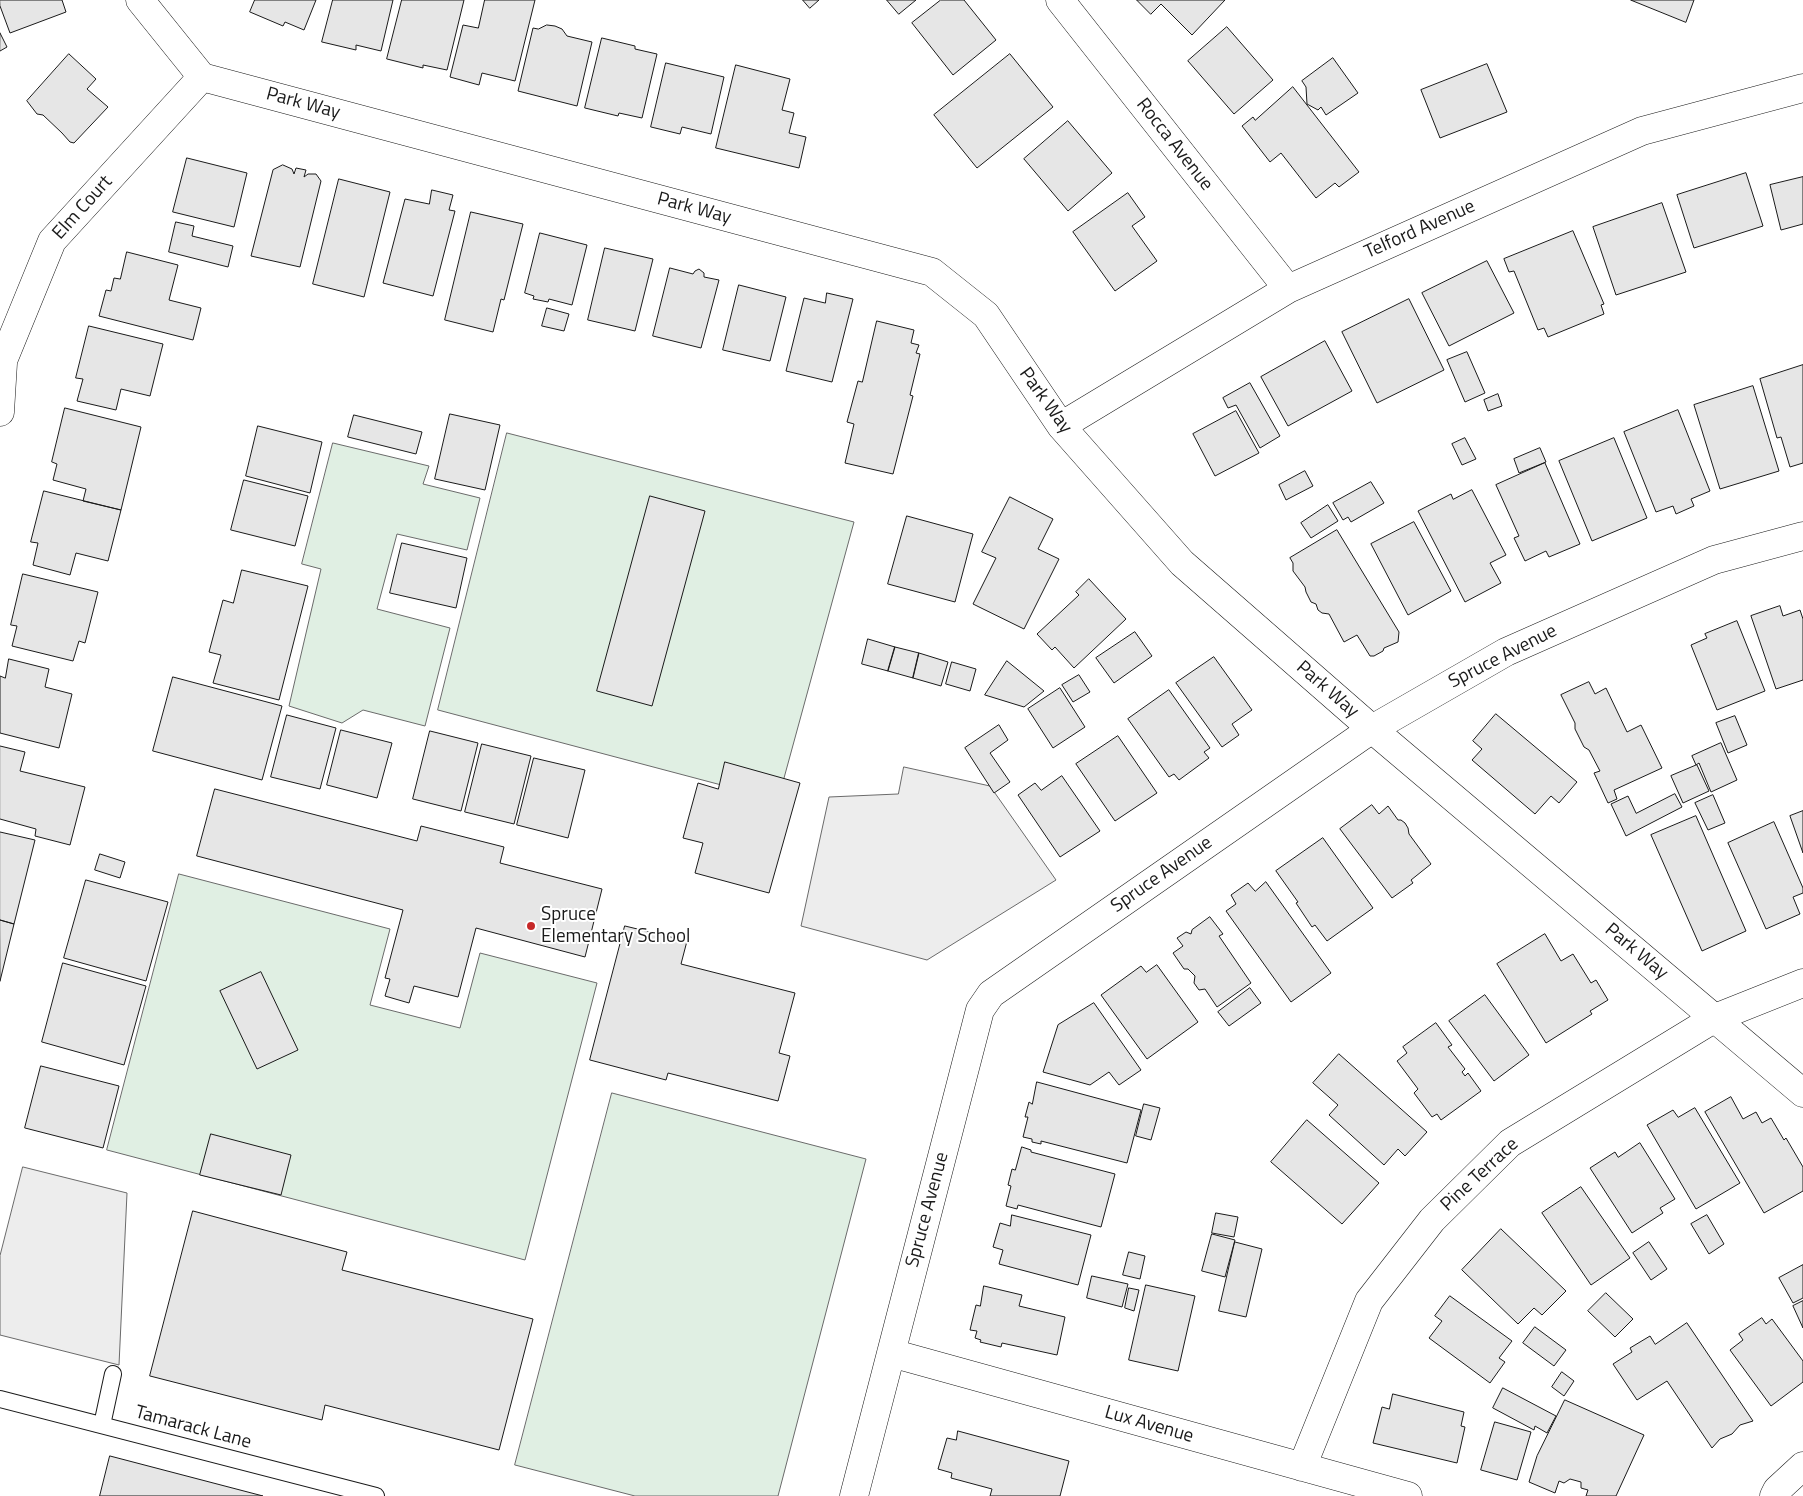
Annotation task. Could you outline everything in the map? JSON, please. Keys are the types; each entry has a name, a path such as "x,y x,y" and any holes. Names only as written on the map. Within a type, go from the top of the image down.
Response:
{"street":[{"path":"140,0 202,77"},
{"name":"Rocca Avenue","path":"1060,0 1288,289"},
{"name":"Elm Court","path":"0,412 2,366 52,241 202,77"},
{"name":"Park Way","path":"202,77 932,272 986,315 1061,426 1182,563 1372,729 1803,1093"},
{"name":"Telford Avenue","path":"1061,426 1288,289 1642,131 1803,88"},
{"name":"Spruce Avenue","path":"854,1496 980,1010 991,994 1372,729 1515,648 1714,560 1803,536"},
{"name":"Pine Terrace","path":"1302,1467 1369,1301 1432,1220 1510,1143 1715,1018 1803,983"},
{"name":"Lux Avenue","path":"891,1353 1408,1496"},
{"path":"1774,1496 1803,1466"}],"lane":[{"path":"102,1425 113,1374"},
{"name":"Tamarack Lane","path":"0,1399 376,1496"}],"green space":[{"path":"507,433 854,522 778,800 438,710"},
{"path":"333,443 429,466 423,484 480,498 467,550 397,534 377,609 450,628 425,726 363,710 342,723 289,706 321,569 302,564"},
{"path":"179,874 390,929 370,1005 460,1028 480,953 597,983 525,1260 107,1150"},
{"path":"612,1093 866,1159 778,1496 635,1496 515,1465"}],"shaded area":[{"path":"904,767 990,786 1056,880 927,960 801,926 829,797 898,794"},
{"path":"23,1167 127,1193 119,1365 0,1335 0,1256"}],"building":[{"path":"0,0 62,0 66,12 10,33 0,6"},
{"path":"255,0 316,0 304,30 285,22 283,26 250,12"},
{"path":"333,0 393,0 381,51 356,45 356,50 322,42"},
{"path":"402,0 464,0 447,70 423,65 423,68 387,59"},
{"path":"485,0 535,0 515,81 482,73 479,85 450,77 463,25 478,28"},
{"path":"803,0 819,0 810,8"},
{"path":"887,0 916,0 899,14"},
{"path":"941,0 964,0 996,40 953,75 912,23"},
{"path":"1137,0 1225,0 1192,35 1161,4 1151,14"},
{"path":"1631,0 1694,0 1686,22"},
{"path":"547,25 562,29 567,36 592,42 577,106 518,91 533,28 538,29"},
{"path":"1227,27 1273,80 1234,114 1188,61"},
{"path":"0,33 7,47 0,51"},
{"path":"602,38 635,46 635,49 657,54 642,118 619,113 618,116 585,108"},
{"path":"69,54 96,79 87,89 108,107 74,143 70,142 43,115 37,114 27,101"},
{"path":"1010,54 1053,107 977,168 934,115"},
{"path":"1333,58 1358,93 1326,115 1321,107 1318,110 1307,104 1306,87 1302,81"},
{"path":"666,63 724,77 711,134 682,127 680,134 651,127"},
{"path":"1487,64 1507,112 1440,138 1421,90"},
{"path":"736,65 790,79 782,110 794,113 789,133 806,137 799,168 716,148"},
{"path":"1293,87 1359,172 1339,187 1335,183 1316,198 1281,153 1270,162 1242,126 1253,117 1255,120"},
{"path":"1068,121 1112,173 1068,211 1024,159"},
{"path":"187,158 247,173 234,227 173,212"},
{"path":"283,165 292,169 294,174 296,168 306,170 304,177 308,174 316,174 321,181 300,267 251,256 273,170"},
{"path":"1746,173 1763,226 1694,248 1677,195"},
{"path":"1803,177 1803,224 1781,230 1770,185"},
{"path":"339,179 390,192 364,297 313,284"},
{"path":"432,190 453,195 449,210 455,211 433,296 383,283 405,199 429,204"},
{"path":"1128,193 1145,217 1132,226 1157,261 1115,291 1073,232"},
{"path":"1662,203 1686,272 1616,295 1593,227"},
{"path":"471,212 523,224 504,300 501,299 493,332 445,320"},
{"path":"176,222 194,226 192,236 233,246 228,267 169,252"},
{"path":"1573,231 1604,304 1601,305 1604,314 1548,337 1544,328 1538,330 1514,271 1509,272 1504,259"},
{"path":"540,233 587,245 572,305 549,299 548,302 533,299 534,296 525,293"},
{"path":"605,248 653,259 635,331 588,320"},
{"path":"127,252 178,265 169,300 201,308 193,340 99,316 106,290 111,291 114,278 120,279"},
{"path":"1487,261 1514,313 1449,346 1422,293"},
{"path":"670,268 693,274 699,269 704,273 704,277 719,280 701,348 653,336"},
{"path":"739,285 786,297 770,361 723,350"},
{"path":"827,293 853,299 832,382 786,371 804,298 825,303"},
{"path":"1409,299 1444,370 1377,403 1342,332"},
{"path":"547,308 569,314 564,331 542,326"},
{"path":"877,321 914,330 911,343 919,345 916,353 920,354 910,395 913,396 893,474 845,463 854,424 847,422 858,381 862,382"},
{"path":"89,326 163,344 150,396 121,389 116,410 77,401 83,379 76,378"},
{"path":"1325,341 1352,391 1288,426 1261,377"},
{"path":"1467,352 1485,393 1465,402 1447,360"},
{"path":"1803,365 1803,463 1790,467 1781,437 1777,438 1760,379"},
{"path":"1250,383 1280,436 1260,448 1236,405 1228,408 1223,398"},
{"path":"1753,386 1779,471 1720,489 1694,405"},
{"path":"1498,394 1502,406 1488,411 1484,400"},
{"path":"65,408 141,427 121,510 83,501 86,489 53,480 57,464 52,462"},
{"path":"1678,410 1710,491 1691,499 1694,506 1676,514 1673,506 1656,512 1624,432"},
{"path":"1236,411 1259,453 1215,476 1193,434"},
{"path":"450,414 500,425 485,490 435,479"},
{"path":"354,415 422,432 416,454 348,437"},
{"path":"258,426 322,442 310,493 246,476"},
{"path":"1465,438 1476,459 1462,465 1452,444"},
{"path":"1614,438 1647,518 1592,541 1559,461"},
{"path":"1540,448 1546,462 1519,473 1514,459"},
{"path":"1545,463 1580,544 1549,557 1546,551 1525,561 1514,538 1519,536 1496,485"},
{"path":"1305,471 1313,486 1286,500 1279,485"},
{"path":"244,480 308,496 295,546 231,530"},
{"path":"1371,482 1384,503 1351,522 1348,517 1343,520 1333,503"},
{"path":"1472,490 1506,555 1490,563 1501,583 1465,602 1418,511 1451,494 1453,499"},
{"path":"44,491 121,510 108,561 76,553 70,575 33,565 38,543 31,542"},
{"path":"650,496 705,511 652,706 597,691"},
{"path":"1010,497 1053,519 1038,549 1059,559 1024,629 973,604 996,558 982,552"},
{"path":"1328,505 1338,521 1311,538 1301,523"},
{"path":"907,516 973,534 955,602 888,584"},
{"path":"1414,522 1451,591 1408,615 1371,544"},
{"path":"1337,530 1399,632 1398,642 1384,648 1383,651 1374,656 1370,656 1357,635 1344,642 1329,614 1322,613 1318,610 1316,604 1311,602 1305,587 1293,571 1293,563 1290,558"},
{"path":"402,543 467,558 456,608 390,593"},
{"path":"242,570 308,586 279,700 213,683 221,655 209,652 223,600 233,603"},
{"path":"23,574 98,592 85,643 79,641 73,661 12,646 17,626 11,625"},
{"path":"1089,579 1126,619 1074,668 1055,647 1052,650 1037,634 1079,595 1076,592"},
{"path":"1780,606 1783,616 1800,610 1803,619 1803,680 1776,689 1751,616"},
{"path":"1737,621 1765,691 1717,710 1691,645 1707,638 1705,634"},
{"path":"1135,632 1152,656 1114,683 1096,658"},
{"path":"868,639 895,647 888,671 862,664"},
{"path":"895,647 919,653 913,678 888,671"},
{"path":"919,653 948,662 941,686 913,678"},
{"path":"1214,657 1252,710 1232,724 1239,735 1222,747 1176,683"},
{"path":"9,659 49,669 45,687 72,694 59,748 0,733 0,676 5,678"},
{"path":"1007,661 1044,691 1024,707 985,695"},
{"path":"952,662 976,669 970,691 946,684"},
{"path":"1079,675 1090,692 1073,702 1062,685"},
{"path":"173,677 282,706 262,780 153,751"},
{"path":"1589,682 1595,694 1606,688 1627,732 1641,725 1662,768 1614,790 1617,799 1608,803 1594,773 1600,771 1589,750 1584,747 1561,695"},
{"path":"1060,688 1085,727 1053,748 1028,709"},
{"path":"1169,690 1210,748 1204,752 1209,758 1179,780 1174,774 1169,777 1128,719"},
{"path":"1496,714 1577,782 1559,803 1551,796 1535,814 1472,760 1482,749 1473,741"},
{"path":"287,715 336,728 320,789 271,777"},
{"path":"1735,716 1747,745 1728,753 1716,723"},
{"path":"999,725 1008,740 990,753 1010,782 994,793 965,748"},
{"path":"341,730 392,743 377,798 327,785"},
{"path":"430,731 478,743 461,811 413,799"},
{"path":"1118,736 1157,793 1115,821 1076,764"},
{"path":"1721,743 1737,780 1711,792 1699,763 1696,765 1692,756"},
{"path":"482,744 531,756 514,824 465,812"},
{"path":"0,746 25,752 20,771 85,787 70,845 35,836 36,829 0,819"},
{"path":"534,758 585,770 568,838 517,825"},
{"path":"725,762 800,783 769,893 695,873 703,843 683,838 698,783 718,789"},
{"path":"1697,765 1709,791 1683,803 1671,776"},
{"path":"1062,776 1100,831 1060,857 1018,795 1035,783 1041,790"},
{"path":"215,789 417,841 421,826 504,847 500,863 602,889 585,957 476,928 458,997 414,986 409,1003 385,996 390,979 385,978 403,910 197,856"},
{"path":"1675,794 1682,807 1626,836 1611,804 1628,796 1636,813"},
{"path":"1713,795 1725,823 1708,830 1695,803"},
{"path":"1372,805 1379,814 1388,806 1398,820 1405,823 1409,834 1431,864 1411,880 1413,883 1392,898 1340,829"},
{"path":"1803,811 1803,853 1790,816"},
{"path":"1696,816 1746,931 1702,951 1651,835"},
{"path":"1774,822 1803,888 1803,893 1793,897 1800,914 1766,929 1728,843"},
{"path":"0,832 35,840 14,924 0,920"},
{"path":"1323,838 1373,908 1327,941 1315,925 1312,927 1296,903 1298,902 1276,871"},
{"path":"100,854 125,862 120,878 95,870"},
{"path":"86,880 168,902 146,981 64,958"},
{"path":"1266,882 1331,973 1291,1002 1226,911 1236,904 1231,895 1248,883 1255,891"},
{"path":"1210,917 1223,934 1219,936 1251,983 1217,1007 1205,989 1199,990 1194,983 1195,976 1188,969 1184,969 1173,953 1183,946 1177,938 1186,932 1191,934 1192,930"},
{"path":"0,920 14,924 0,981"},
{"path":"625,926 687,941 681,964 795,993 779,1053 790,1056 778,1101 668,1073 666,1080 590,1060"},
{"path":"1545,934 1561,961 1573,954 1591,983 1596,980 1608,1000 1590,1011 1592,1014 1546,1043 1497,964"},
{"path":"63,963 146,986 124,1065 42,1042"},
{"path":"1157,965 1198,1022 1147,1059 1101,995 1141,966 1146,972"},
{"path":"261,972 298,1050 257,1069 220,991"},
{"path":"1250,988 1261,1003 1229,1026 1218,1012"},
{"path":"1485,995 1529,1055 1494,1081 1449,1021"},
{"path":"1094,1003 1141,1070 1119,1085 1109,1072 1090,1085 1043,1072 1058,1025"},
{"path":"1436,1023 1452,1045 1448,1047 1465,1069 1462,1072 1465,1076 1468,1073 1481,1091 1441,1120 1437,1114 1432,1117 1414,1093 1418,1089 1397,1061 1407,1053 1403,1047"},
{"path":"1339,1054 1427,1132 1405,1156 1398,1149 1384,1165 1329,1115 1338,1105 1313,1083"},
{"path":"41,1066 119,1086 103,1148 25,1128"},
{"path":"1037,1082 1141,1110 1127,1163 1041,1141 1041,1144 1032,1142 1032,1139 1023,1137 1028,1117 1025,1117 1029,1102 1032,1104"},
{"path":"1731,1097 1743,1119 1756,1112 1762,1123 1771,1118 1784,1140 1786,1138 1803,1167 1803,1191 1764,1213 1705,1112"},
{"path":"1144,1104 1160,1108 1151,1140 1136,1136"},
{"path":"1695,1108 1740,1183 1696,1209 1647,1125 1673,1110 1678,1117"},
{"path":"1307,1120 1379,1183 1342,1224 1271,1162"},
{"path":"211,1134 291,1155 281,1195 200,1175"},
{"path":"1640,1143 1675,1199 1660,1208 1663,1213 1632,1233 1590,1168 1615,1152 1618,1157"},
{"path":"1022,1147 1031,1150 1031,1152 1115,1174 1101,1227 1018,1205 1017,1209 1006,1206 1011,1186 1008,1185 1012,1169 1015,1170"},
{"path":"1581,1187 1630,1258 1591,1285 1542,1213"},
{"path":"193,1211 347,1252 342,1270 533,1319 499,1450 325,1405 322,1420 150,1376"},
{"path":"1216,1213 1238,1217 1234,1237 1212,1233"},
{"path":"1012,1215 1091,1235 1078,1285 999,1264 1003,1250 993,1247 1000,1223 1010,1226"},
{"path":"1707,1215 1724,1244 1709,1254 1691,1224"},
{"path":"1501,1229 1566,1291 1542,1315 1534,1308 1518,1324 1462,1270"},
{"path":"1212,1234 1235,1240 1225,1277 1202,1271"},
{"path":"1235,1242 1262,1249 1246,1317 1219,1311"},
{"path":"1649,1242 1667,1269 1651,1280 1633,1253"},
{"path":"1129,1252 1145,1256 1140,1279 1123,1275"},
{"path":"1803,1265 1803,1298 1793,1303 1779,1278"},
{"path":"1092,1276 1128,1284 1122,1307 1087,1298"},
{"path":"1146,1285 1195,1296 1178,1371 1129,1360"},
{"path":"984,1286 1022,1295 1019,1306 1065,1317 1057,1355 1002,1343 1001,1347 980,1342 981,1340 975,1338 977,1331 970,1330 976,1305 980,1306"},
{"path":"1129,1288 1139,1290 1134,1311 1125,1308"},
{"path":"1606,1293 1633,1319 1615,1337 1588,1311"},
{"path":"1450,1296 1512,1341 1499,1358 1505,1362 1490,1383 1429,1338 1442,1321 1435,1316"},
{"path":"1803,1301 1803,1328 1793,1306"},
{"path":"1762,1318 1766,1324 1772,1319 1803,1361 1803,1382 1771,1406 1730,1350 1743,1340 1739,1334"},
{"path":"1687,1323 1753,1421 1740,1425 1732,1434 1720,1439 1712,1448 1667,1381 1637,1400 1613,1364 1632,1352 1630,1348 1650,1336 1655,1344"},
{"path":"1535,1327 1566,1350 1554,1366 1523,1343"},
{"path":"1562,1372 1574,1381 1564,1396 1552,1387"},
{"path":"1503,1388 1556,1416 1547,1433 1535,1426 1534,1430 1493,1408"},
{"path":"1393,1394 1464,1412 1461,1426 1465,1427 1457,1463 1373,1443 1382,1407 1389,1409"},
{"path":"1565,1400 1644,1435 1616,1496 1586,1496 1588,1490 1581,1488 1581,1482 1570,1479 1564,1483 1559,1481 1555,1493 1529,1482 1537,1456"},
{"path":"1495,1422 1531,1432 1517,1480 1481,1470"},
{"path":"958,1431 1069,1461 1060,1496 990,1496 992,1489 951,1478 952,1473 938,1469 947,1438 956,1440"},
{"path":"110,1456 263,1496 100,1496"}],"place":[{"name":"Spruce Elementary School","path":"531,926"}]}
